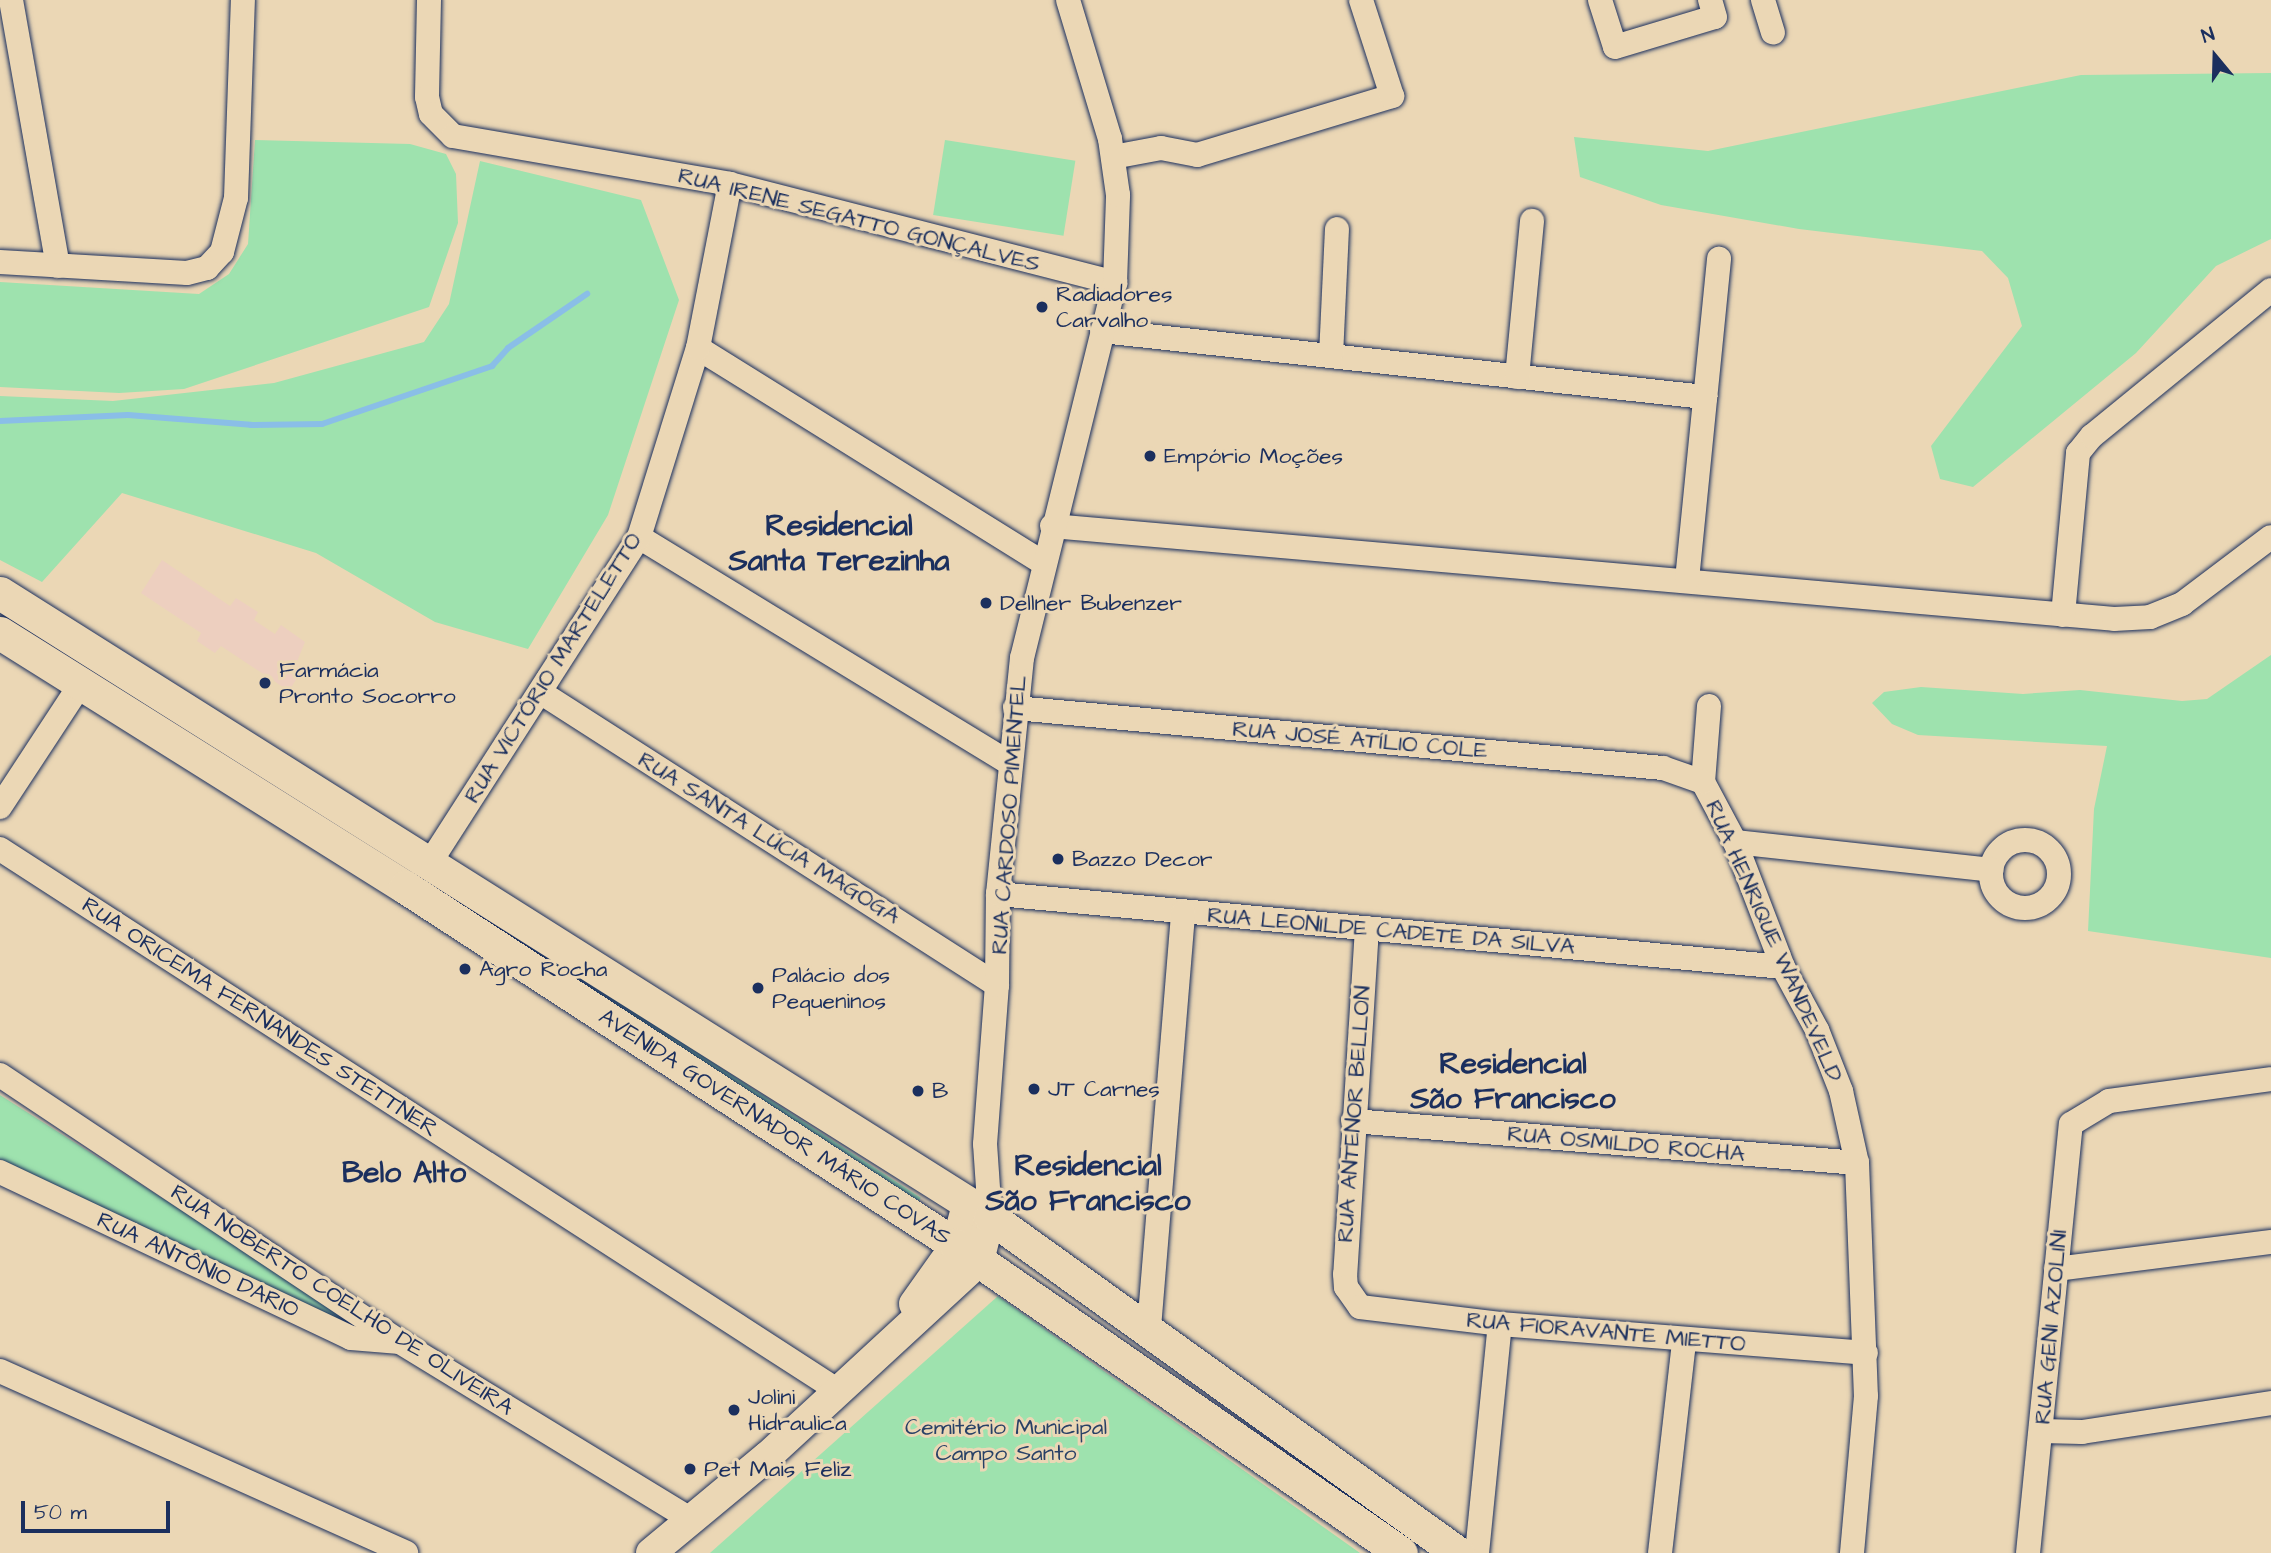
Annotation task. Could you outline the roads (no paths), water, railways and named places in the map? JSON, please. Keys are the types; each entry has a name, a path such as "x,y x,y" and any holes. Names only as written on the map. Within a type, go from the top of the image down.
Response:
{"main road":[{"name":"AVENIDA GOVERNADOR MÁRIO COVAS","path":"0,593 431,861 978,1211 1149,1328 1458,1553"},
{"name":"AVENIDA GOVERNADOR MÁRIO COVAS","path":"0,633 138,717 967,1253 1401,1553"},
{"name":"AVENIDA GOVERNADOR MÁRIO COVAS","path":"138,717 157,716 242,765 261,755"}],"street":[{"path":"11,0 58,265"},
{"path":"0,262 187,274 207,268 222,252 236,198 243,0"},
{"name":"RUA IRENE SEGATTO GONÇALVES","path":"429,0 427,97 440,127 453,136 730,184 961,247 1115,283"},
{"name":"RUA CARDOSO PIMENTEL","path":"651,1553 688,1518 768,1456 903,1330 911,1308 967,1253 978,1211 985,1144 997,985 998,894 1015,708 1042,562 1115,283 1118,195 1113,158 1096,87 1068,0"},
{"path":"1113,158 1161,148 1197,155 1392,96 1361,0"},
{"path":"1600,0 1615,47 1715,17 1710,0"},
{"path":"1763,0 1773,32"},
{"name":"RUA VICTÓRIO MARTELETTO","path":"431,861 639,537 698,348 730,184"},
{"path":"1517,377 1532,221"},
{"path":"1331,356 1337,229"},
{"path":"1687,580 1719,259"},
{"path":"2063,615 2078,453 2092,436 2271,290"},
{"path":"1102,331 1705,397"},
{"path":"698,348 1042,562"},
{"path":"1052,526 2132,620 2167,611 2195,596 2271,537"},
{"path":"639,537 1009,762"},
{"path":"0,807 82,682"},
{"name":"RUA SANTA LÚCIA MAGOGA","path":"540,692 997,985"},
{"name":"RUA HENRIQUE WANDEVELD","path":"1709,706 1703,782 1735,842 1783,967 1817,1030 1841,1091 1857,1163 1866,1353 1852,1553"},
{"name":"RUA JOSÉ ATÍLIO COLE","path":"1015,708 1663,768 1703,782"},
{"path":"1735,842 1991,870"},
{"name":"RUA ORICEMA FERNANDES STETTNER","path":"0,849 837,1390"},
{"name":"RUA LEONILDE CADETE DA SILVA","path":"998,894 1783,967"},
{"path":"1149,1328 1183,912"},
{"name":"RUA ANTENOR BELLON","path":"1352,1298 1345,1274 1367,928"},
{"name":"RUA NOBERTO COELHO DE OLIVEIRA","path":"0,1075 400,1342 688,1518"},
{"name":"RUA GENI AZOLINI","path":"2028,1553 2071,1124 2090,1110 2109,1101 2271,1079"},
{"name":"RUA OSMILDO ROCHA","path":"1353,1121 1857,1163"},
{"name":"RUA ANTÔNIO DARIO","path":"0,1172 351,1338 400,1342"},
{"path":"2056,1269 2271,1242"},
{"name":"RUA FIORAVANTE MIETTO","path":"1352,1298 1360,1307 1500,1324 1866,1353"},
{"path":"1477,1553 1500,1324"},
{"path":"1660,1553 1684,1340"},
{"path":"1,1376 406,1553"},
{"path":"2041,1431 2082,1432 2271,1403"}],"waterway":[{"path":"0,421 128,415 251,425 322,424 492,366 508,348 587,294"}],"place":[{"name":"Radiadores Carvalho","path":"1042,307"},
{"name":"Empório Moções","path":"1150,456"},
{"name":"Dellner Bubenzer","path":"986,603"},
{"name":"Farmácia Pronto Socorro","path":"265,683"},
{"name":"Bazzo Decor","path":"1058,859"},
{"name":"Agro Rocha","path":"465,969"},
{"name":"Palácio dos Pequeninos","path":"758,988"},
{"name":"JT Carnes","path":"1034,1089"},
{"name":"B","path":"918,1091"},
{"name":"Jolini Hidraulica","path":"734,1410"},
{"name":"Pet Mais Feliz","path":"690,1469"}],"district":[{"name":"Residencial Santa Terezinha","path":"839,543"},
{"name":"Residencial São Francisco","path":"1513,1081"},
{"name":"Belo Alto","path":"404,1173"},
{"name":"Residencial São Francisco","path":"1088,1183"}],"park label":[{"name":"Cemitério Municipal Campo Santo","path":"1006,1440"}]}
